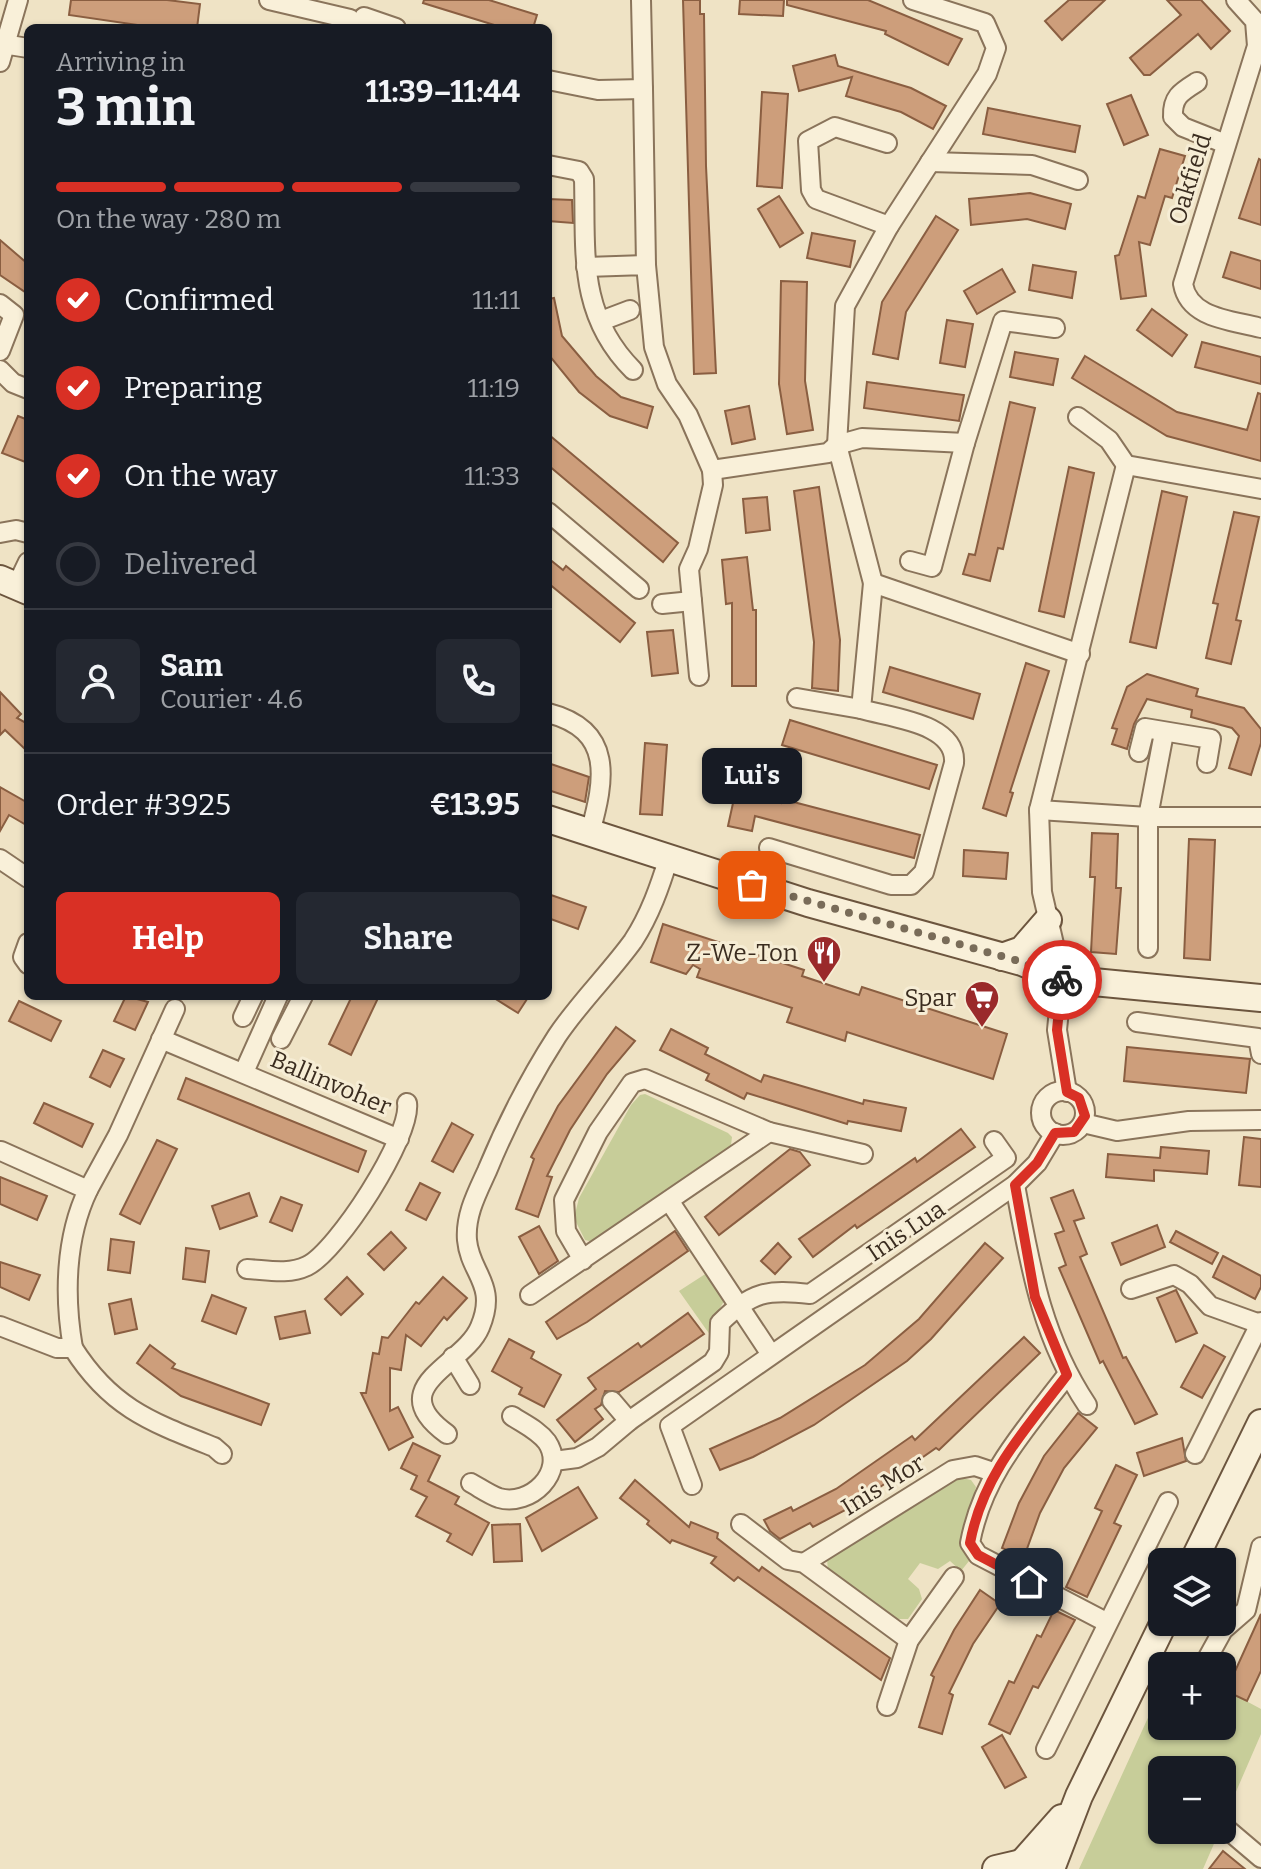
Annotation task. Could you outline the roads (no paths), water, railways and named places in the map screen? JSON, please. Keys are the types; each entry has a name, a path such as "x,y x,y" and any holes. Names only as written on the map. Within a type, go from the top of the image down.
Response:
{"street":[{"path":"18,0 1,53 24,49"},
{"path":"269,0 356,22"},
{"path":"641,0 646,265 654,347 667,384 688,415 712,470 713,485 698,549 689,569 699,676"},
{"path":"861,709 873,583 837,445 845,306 889,226 987,74 996,48 985,23 913,0"},
{"name":"Oakfield","path":"1236,0 1255,21 1258,35 1183,284 1185,297 1207,314 1261,328"},
{"path":"552,81 598,90 643,89"},
{"path":"1197,82 1178,94 1173,105 1173,117 1183,127 1226,144"},
{"path":"887,143 835,127 808,141 811,190 816,199 889,226"},
{"path":"930,162 1032,165 1078,180"},
{"path":"552,166 579,171 584,179 586,288 618,355 633,370"},
{"path":"586,267 646,265"},
{"path":"0,304 14,315 0,351"},
{"path":"601,321 630,310"},
{"path":"910,561 932,567 965,443 1003,321 1055,328"},
{"path":"0,370 13,383 24,387"},
{"path":"1078,417 1109,440 1126,465 1261,489"},
{"path":"712,470 828,453 837,445 862,438 965,443"},
{"path":"1067,1092 1057,1030 1062,979 1042,892 1039,810 1126,465"},
{"path":"552,515 639,589"},
{"path":"0,533 24,532"},
{"path":"873,583 1080,654"},
{"path":"662,604 692,601"},
{"path":"769,848 891,885 911,885 921,877 954,763 954,748 944,735 935,731 861,709 797,698"},
{"path":"552,715 582,726 592,736 600,762 601,788 590,833"},
{"path":"1139,752 1145,728 1211,739 1207,763"},
{"path":"1148,948 1148,817 1164,733"},
{"path":"1039,810 1148,817 1261,817"},
{"path":"552,820 808,903 1002,957 1062,979 1258,999"},
{"path":"447,1434 432,1423 423,1396 427,1381 481,1326 487,1300 467,1242 469,1213 500,1138 558,1035 634,938 658,895 669,857"},
{"path":"0,859 24,873"},
{"path":"1002,957 1022,950 1048,920"},
{"path":"243,1017 251,1000"},
{"name":"Ballinvoher","path":"244,1072 276,1000"},
{"name":"Ballinvoher","path":"281,1039 301,1000"},
{"path":"175,1009 118,1135 75,1220 69,1254 73,1348 92,1377 115,1399 142,1418 214,1447 222,1454"},
{"path":"1137,1022 1258,1038 1261,1054"},
{"name":"Ballinvoher","path":"161,1039 399,1139"},
{"path":"583,1260 566,1231 564,1200 598,1132 632,1083 645,1079 769,1132 863,1154"},
{"path":"1067,1092 1083,1104 1083,1123 1068,1135 1055,1133 1042,1120 1042,1107 1055,1093 1067,1092"},
{"name":"Ballinvoher","path":"247,1269 290,1272 310,1265 369,1194 399,1139 409,1115 407,1103"},
{"path":"1083,1123 1117,1131 1189,1121 1261,1120 1261,1108"},
{"path":"530,1295 769,1132"},
{"name":"Inis Lua","path":"692,1485 670,1426 770,1353 1015,1185 1037,1163 1055,1133"},
{"name":"Inis Lua","path":"739,1303 772,1290 810,1294 1006,1158 994,1141"},
{"path":"1,1151 88,1190"},
{"path":"1015,1185 1035,1297 1067,1375 1087,1405"},
{"path":"670,1202 770,1353"},
{"path":"1131,1289 1174,1275 1190,1284 1210,1306 1261,1323 1195,1454"},
{"path":"554,1461 577,1458 598,1447 629,1421 713,1362 719,1352 720,1323 739,1303"},
{"path":"0,1326 57,1348 73,1348"},
{"path":"453,1357 470,1385"},
{"path":"1067,1375 993,1472 972,1528 970,1543 978,1555 1106,1622"},
{"path":"612,1401 629,1421"},
{"path":"471,1483 499,1498 519,1499 538,1489 548,1478 554,1461 548,1444 537,1431 512,1416"},
{"path":"1200,1548 1261,1423"},
{"name":"Inis Mor","path":"804,1563 953,1470 975,1466 993,1472"},
{"path":"1046,1749 1106,1622 1168,1502"},
{"path":"741,1524 788,1560 804,1563 909,1640"},
{"path":"1211,1652 1223,1630 1253,1614 1261,1547"},
{"path":"887,1706 909,1640 954,1577"},
{"path":"1051,1869 1079,1796 1157,1636"},
{"path":"1019,1867 1079,1796"},
{"path":"1236,1837 1261,1858"}],"place":[{"name":"Lui's","path":"752,885"},
{"name":"Z-We-Ton","path":"824,984"},
{"name":"Spar","path":"982,1029"}]}
